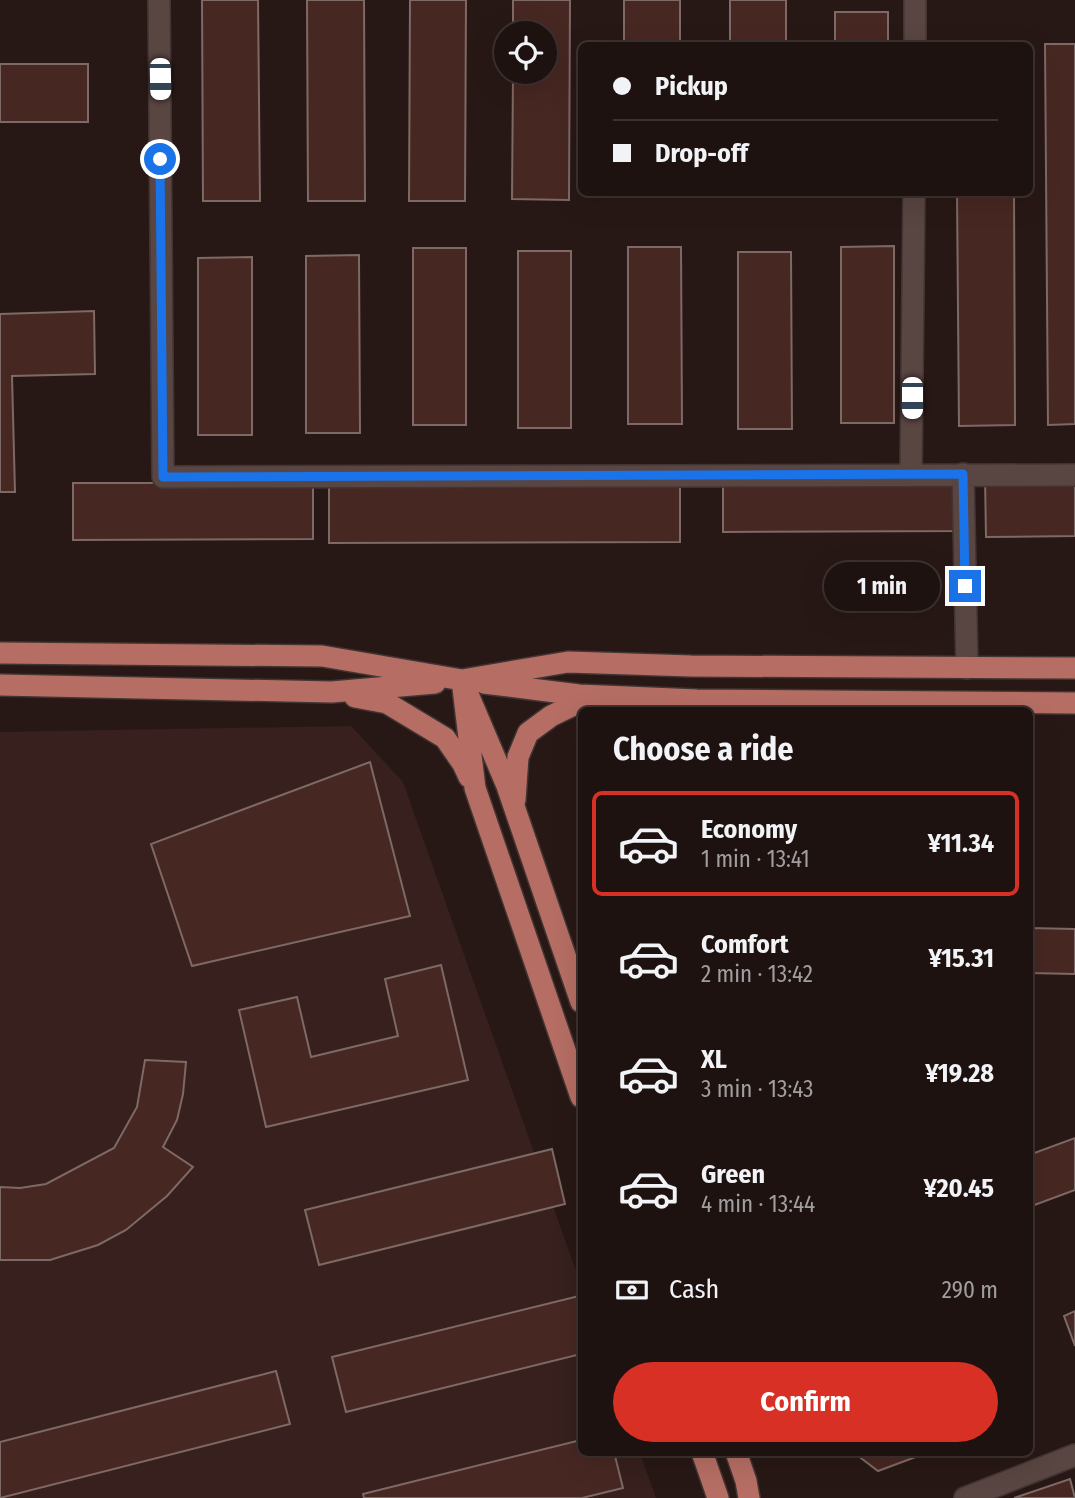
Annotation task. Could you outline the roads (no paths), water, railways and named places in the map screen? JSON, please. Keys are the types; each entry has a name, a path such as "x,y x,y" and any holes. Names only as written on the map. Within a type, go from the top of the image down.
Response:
{"main road":[{"path":"0,653 322,656 462,680 592,695 697,699 1075,703"},
{"path":"0,685 332,692 462,680 568,662 691,666 1075,668"},
{"path":"462,680 475,788 578,1088"},
{"path":"462,680 507,786 578,994"},
{"path":"332,692 387,703 444,738 463,764 481,804"},
{"path":"514,809 518,757 528,733 551,716 592,695"},
{"path":"703,1456 718,1498"},
{"path":"737,1456 749,1498"}],"street":[{"path":"159,0 163,477 1075,475"},
{"path":"915,0 915,42"},
{"path":"911,475 914,196"},
{"path":"963,474 967,668"},
{"path":"965,1498 1075,1455"}]}
